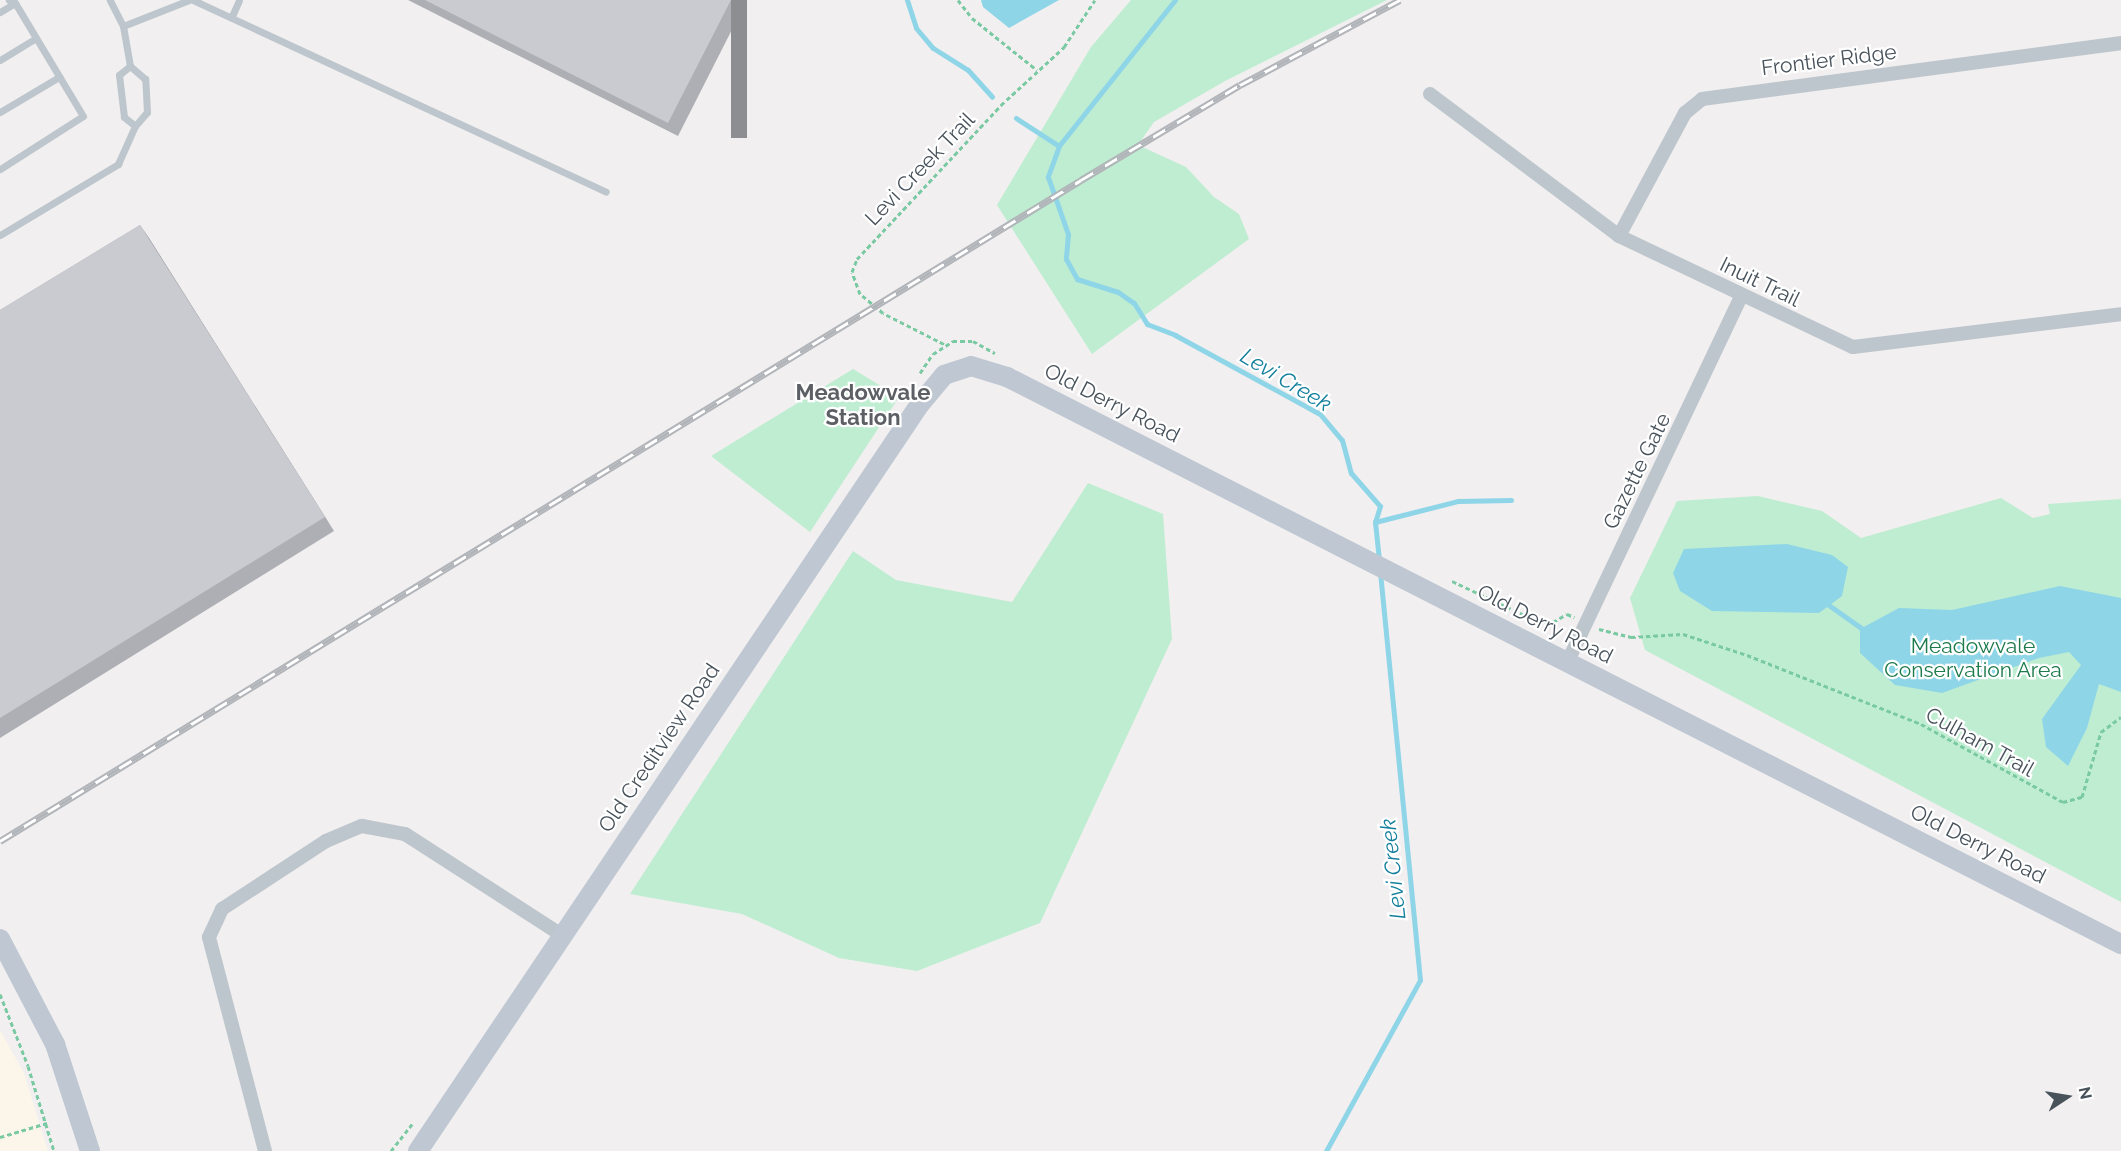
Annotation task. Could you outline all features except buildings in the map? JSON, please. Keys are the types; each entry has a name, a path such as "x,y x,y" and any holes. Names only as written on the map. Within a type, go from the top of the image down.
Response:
{"street":[{"name":"Frontier Ridge","path":"1619,236 1685,113 1702,99 2121,43"},
{"name":"Inuit Trail","path":"1430,94 1619,236 1741,297 1853,348 2121,314"},
{"name":"Gazette Gate","path":"1567,663 1741,297"},
{"name":"Old Derry Road","path":"944,375 971,366 988,369 1411,581 1567,663 2121,944"},
{"name":"Old Creditview Road","path":"418,1151 920,404 944,375"},
{"path":"266,1151 209,938 222,909 326,841 362,826 405,834 562,935"},
{"path":"0,939 55,1044 90,1151"}],"lane":[{"path":"0,234 118,164 135,126 147,112 146,79 130,66 123,26 111,0"},
{"path":"123,26 191,0 232,16 606,192"},
{"path":"232,16 239,0"},
{"path":"0,12 12,2 83,116 0,169"},
{"path":"0,60 36,38"},
{"path":"130,66 119,75 124,117 135,126"},
{"path":"0,112 59,77"}],"path":[{"path":"958,0 972,18 1037,70"},
{"name":"Levi Creek Trail","path":"944,344 873,305 857,289 852,272 867,244 1075,34 1095,0"},
{"path":"1445,578 1537,621 1553,622 1567,614"},
{"name":"Culham Trail","path":"1601,630 1631,637 1683,634 1747,655 1921,724 2063,802 2082,797 2098,737 2121,717"},
{"path":"0,994 47,1124 54,1151"},
{"path":"0,1137 47,1124"}],"shaded area":[{"path":"0,1030 24,1073 48,1151 0,1151"}],"green space":[{"path":"1131,0 1387,0 1225,81 1154,122 1138,145 1186,167 1214,197 1239,214 1249,239 1092,354 997,205 1091,47"},
{"path":"853,369 899,397 810,532 711,456"},
{"path":"1088,483 1163,514 1172,639 1040,923 917,971 839,958 742,914 630,894 853,551 896,580 1012,602"},
{"name":"Meadowvale Conservation Area","path":"1758,496 1822,511 1861,538 2001,498 2033,518 2050,514 2048,504 2121,499 2121,902 1645,650 1630,598 1677,501"}],"water":[{"path":"981,0 1059,0 1009,28 983,7"},
{"path":"1787,544 1832,555 1848,567 1842,596 1819,613 1712,611 1680,591 1673,573 1684,549"},
{"path":"2060,586 2121,598 2121,692 2099,684 2087,728 2068,766 2046,747 2042,719 2081,665 2069,652 2039,658 1942,693 1895,685 1860,653 1860,629 1899,608 1952,610"}],"waterway":[{"path":"907,0 916,28 933,48 968,70 992,97"},
{"name":"Levi Creek","path":"1175,0 1059,146 1048,177 1068,234 1066,259 1077,279 1118,292 1134,303 1147,324 1175,335 1320,414 1342,440 1351,473 1380,506 1375,522 1379,561"},
{"path":"1016,118 1059,146"},
{"path":"1375,522 1458,501 1511,500"},
{"name":"Levi Creek","path":"1326,1151 1420,980 1380,574"},
{"path":"1823,601 1864,630"}],"railway":[{"path":"0,841 1081,180 1240,85 1400,0"}],"district":[{"name":"Meadowvale Station","path":"863,404"}]}
